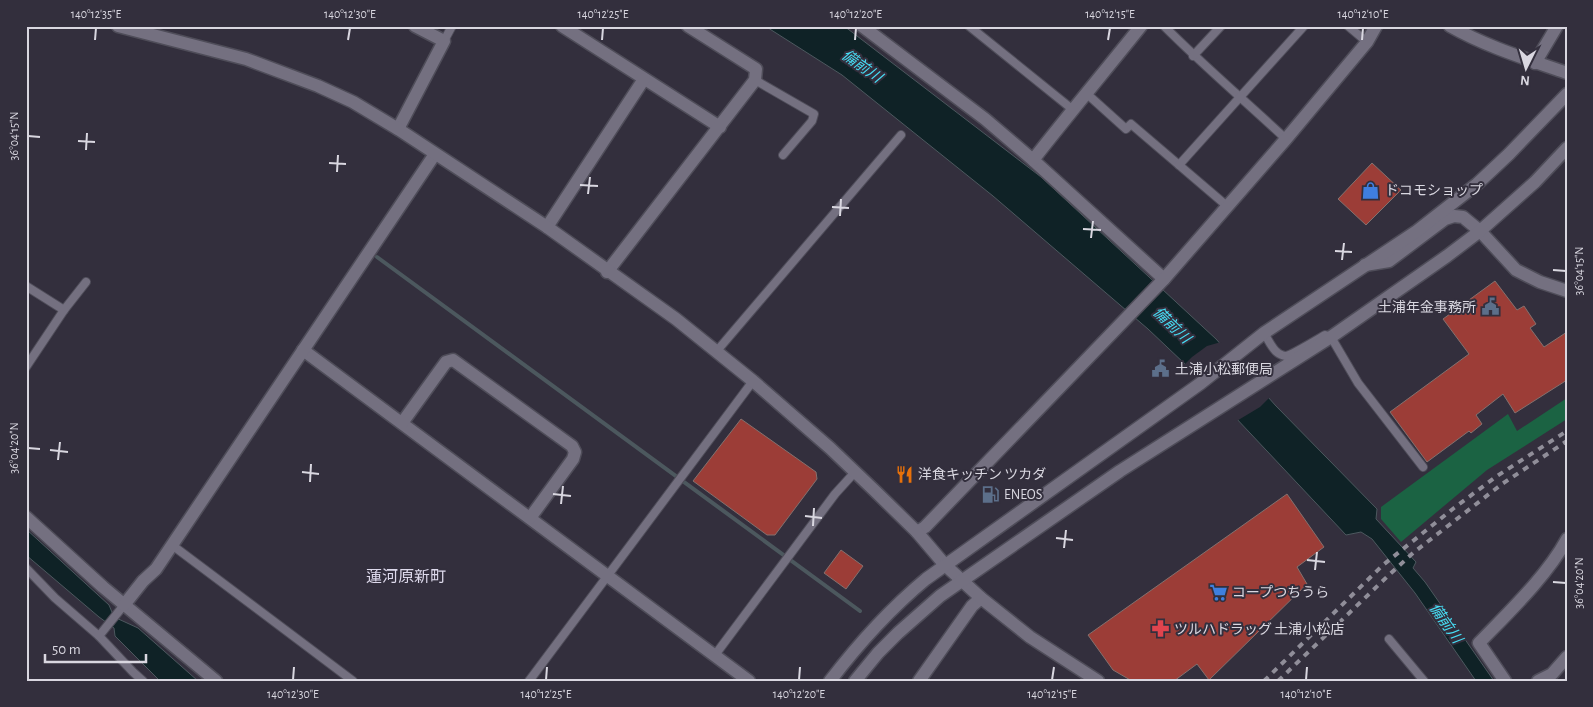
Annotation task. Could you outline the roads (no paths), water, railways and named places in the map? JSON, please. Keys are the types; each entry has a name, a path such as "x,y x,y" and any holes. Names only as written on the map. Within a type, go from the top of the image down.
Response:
{"street":[{"path":"118,26 224,52 270,67 353,102 398,129 547,227 607,272 676,319 753,381 855,472 917,532 945,565 980,598 1030,637 1098,681"},
{"path":"398,129 444,41 414,26"},
{"path":"562,26 580,31 644,79 720,126"},
{"path":"607,272 755,80 756,69 688,26"},
{"path":"862,26 984,119 1033,160 1162,281"},
{"path":"1033,160 1140,26"},
{"path":"917,532 925,527 1162,281 1367,42 1376,26"},
{"path":"1450,26 1478,41 1567,73"},
{"path":"1535,63 1557,26"},
{"path":"547,227 644,79"},
{"path":"830,681 862,640 904,597 945,565 1201,383 1264,333 1416,231 1476,184 1510,154 1567,94"},
{"path":"855,681 878,653 898,633 961,580 1120,471 1331,337 1480,231 1535,182 1567,148"},
{"path":"122,608 142,581 156,569 435,154"},
{"path":"1363,266 1389,261 1445,219 1454,216 1463,217 1480,231 1516,270 1540,282 1567,291"},
{"path":"303,350 749,681"},
{"path":"402,423 446,362 453,360 572,446 575,452 573,459 530,518"},
{"path":"26,517 122,608 216,681"},
{"path":"1505,681 1479,643 1513,608 1559,554 1567,539"},
{"path":"919,681 972,606 980,598"},
{"path":"1538,681 1555,677 1567,657"}],"lane":[{"path":"444,41 452,26"},
{"path":"969,26 1072,109"},
{"path":"1164,26 1193,56 1286,138"},
{"path":"1193,56 1221,26"},
{"path":"1179,165 1304,26"},
{"path":"1348,26 1367,42"},
{"path":"755,80 814,114 812,121 783,155"},
{"path":"1086,94 1126,129 1131,124 1227,206"},
{"path":"716,352 901,135"},
{"path":"26,367 64,310 86,282"},
{"path":"26,286 64,310"},
{"path":"1264,333 1274,350 1278,354 1285,356 1291,355 1325,335 1331,337 1358,383 1423,468"},
{"path":"529,681 753,381"},
{"path":"715,655 835,494 855,472"},
{"path":"172,545 353,681"},
{"path":"26,568 55,598 99,636 143,681"},
{"path":"99,636 122,608"},
{"path":"1389,639 1424,681"}],"water":[{"name":"備前川","path":"765,26 844,26 1041,177 1216,339 1276,406 1377,509 1376,519 1416,562 1413,568 1425,582 1494,681 1476,681 1415,593 1372,539 1361,532 1346,535 1186,365 1148,329 993,196 842,75"},
{"path":"26,529 109,605 114,617 138,628 198,681 160,681 115,636 114,628 26,555"}],"waterway":[{"path":"377,257 860,611"}],"railway":[{"path":"1264,681 1383,565 1497,476 1567,431"},
{"path":"1278,681 1413,553 1502,484 1567,441"}],"place":[{"name":"ドコモショップ","path":"1371,190"},
{"name":"土浦年金事務所","path":"1490,307"},
{"name":"土浦小松郵便局","path":"1161,369"},
{"name":"洋食キッチン ツカダ","path":"904,474"},
{"name":"ENEOS","path":"990,494"},
{"name":"コープつちうら","path":"1218,592"},
{"name":"ツルハドラッグ 土浦小松店","path":"1160,629"}],"district":[{"name":"蓮河原新町","path":"406,576"}]}
